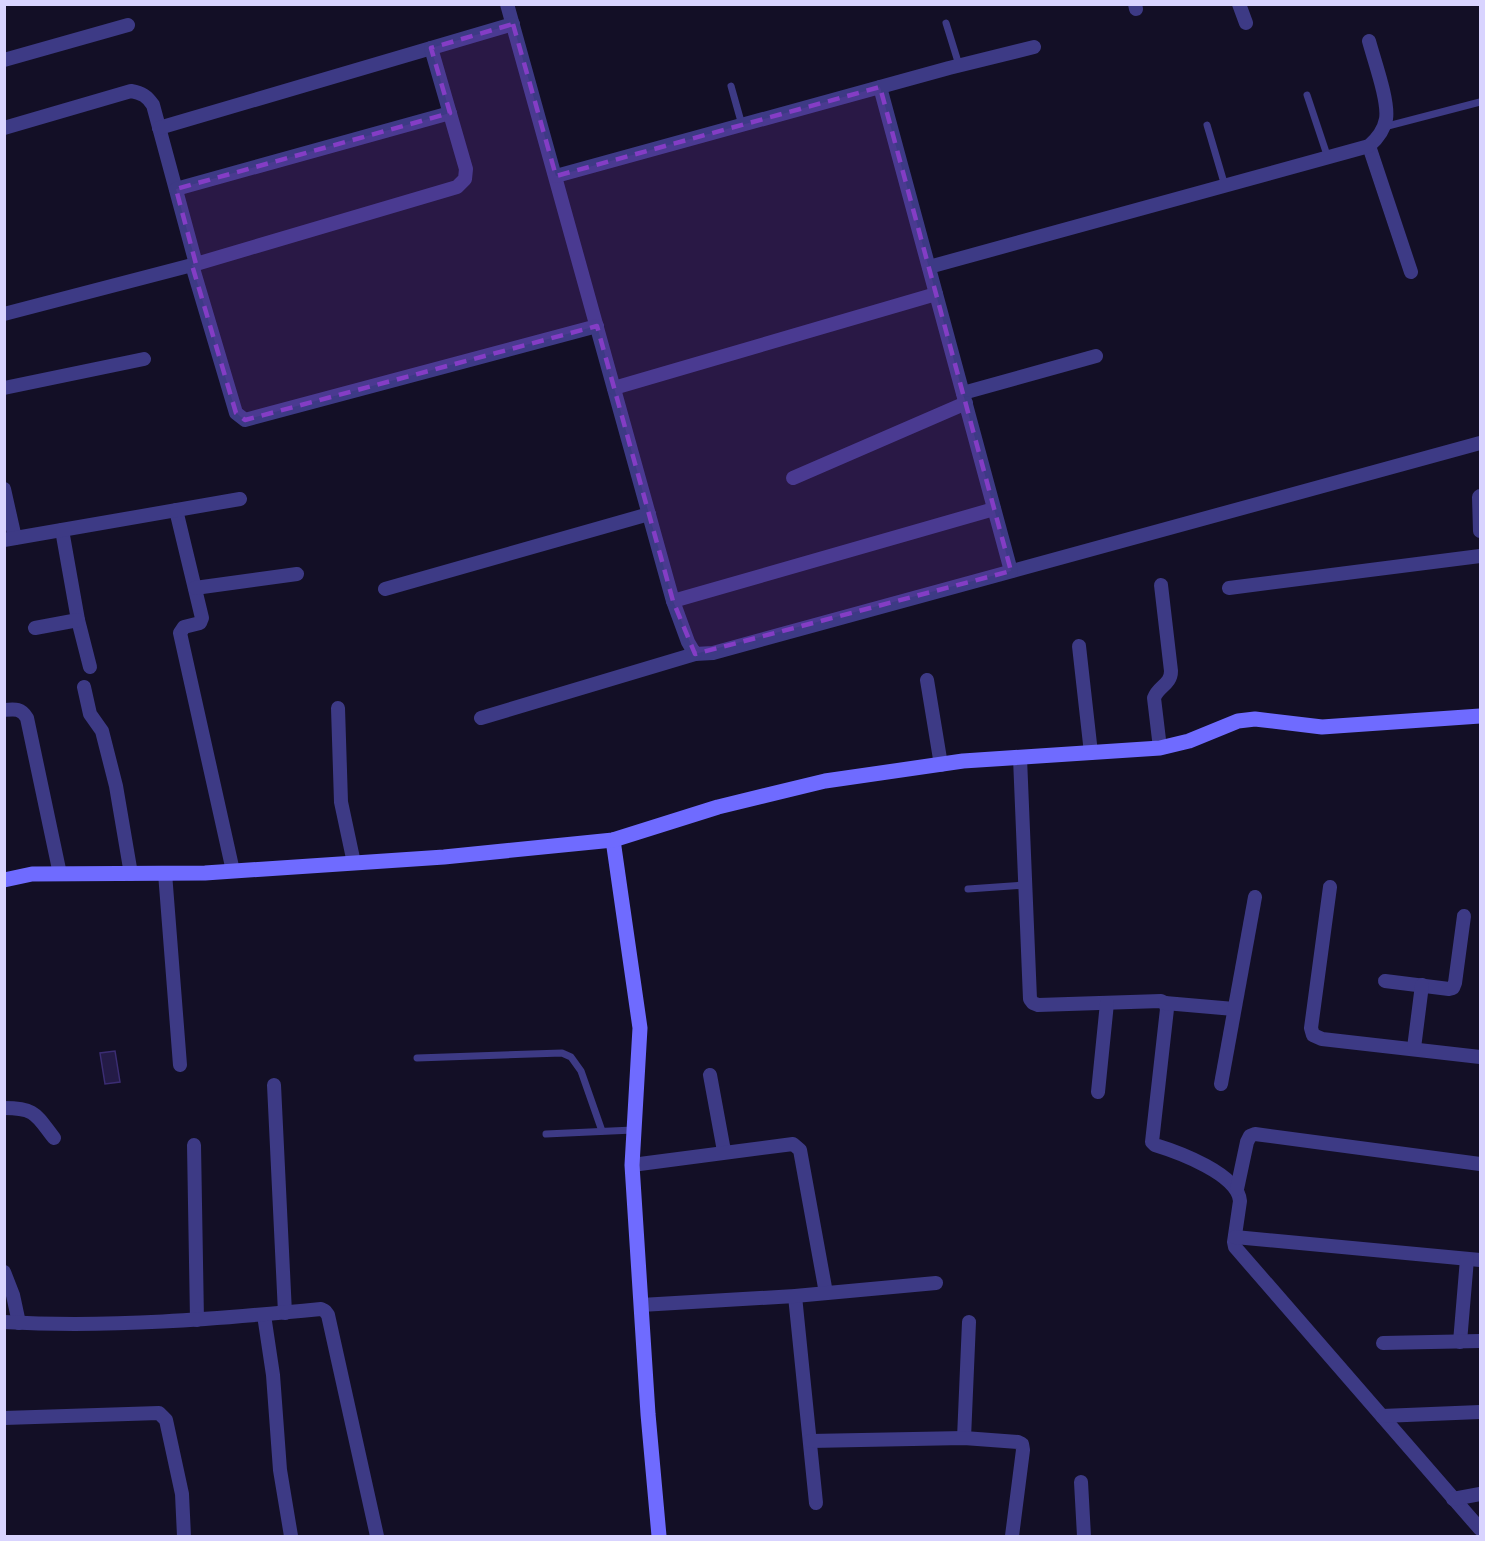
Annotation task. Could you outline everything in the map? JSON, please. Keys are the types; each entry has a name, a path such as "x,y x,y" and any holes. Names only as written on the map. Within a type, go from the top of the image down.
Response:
{"street":[{"path":"507,4 673,601 694,654"},
{"path":"1239,4 1246,23"},
{"path":"159,128 513,24"},
{"path":"4,60 128,25"},
{"path":"929,267 1369,146 1383,127 1386,120 1386,108 1368,41"},
{"path":"556,176 959,65 1034,47"},
{"path":"4,314 194,265 457,187 465,179 466,169 430,48"},
{"path":"880,87 1011,571"},
{"path":"4,128 131,91 147,97 153,105 194,265 236,413 245,420 597,326"},
{"path":"176,189 450,113"},
{"path":"1369,146 1411,272"},
{"path":"614,388 936,294"},
{"path":"793,478 964,398 1096,356"},
{"path":"4,388 144,359"},
{"path":"481,718 694,654 713,653 1480,443"},
{"path":"4,489 10,539 240,499"},
{"path":"1480,496 1480,531"},
{"path":"673,601 994,509"},
{"path":"176,510 202,621 184,627 180,633 233,871"},
{"path":"385,589 649,514"},
{"path":"62,530 78,620 90,667"},
{"path":"1229,588 1480,556"},
{"path":"195,588 297,574"},
{"path":"1160,748 1154,698 1155,694 1169,682 1171,671 1161,585"},
{"path":"34,628 78,620"},
{"path":"1079,646 1091,753"},
{"path":"927,680 941,765"},
{"path":"84,687 90,714 102,731 111,765 131,874"},
{"path":"338,708 340,802 354,863"},
{"path":"4,710 18,709 23,711 27,717 60,874"},
{"path":"4,880 32,874 233,871 444,857 613,840 718,807 825,781 941,765 1160,748 1189,741 1238,721 1255,719 1331,727 1480,716"},
{"path":"1020,758 1030,999 1033,1003 1038,1005 1161,1001 1165,1004 1234,1009"},
{"path":"613,840 640,1028 632,1164 648,1414 659,1536"},
{"path":"165,873 180,1065"},
{"path":"1330,887 1311,1028 1313,1035 1322,1039 1480,1057"},
{"path":"1221,1084 1255,897"},
{"path":"1385,981 1453,988 1464,916"},
{"path":"1414,1048 1422,986"},
{"path":"1098,1092 1107,1003"},
{"path":"1165,1004 1167,1009 1163,1062 1152,1142 1215,1171 1237,1189"},
{"path":"710,1075 724,1151"},
{"path":"274,1085 285,1312"},
{"path":"4,1108 29,1110 36,1115 54,1138"},
{"path":"1480,1164 1255,1134 1250,1136 1246,1142 1237,1189 1240,1201 1235,1237 1235,1247 1239,1253 1480,1530"},
{"path":"632,1164 793,1144 800,1150 826,1293"},
{"path":"194,1145 196,1320"},
{"path":"1235,1237 1474,1259 1460,1342"},
{"path":"4,1272 20,1323"},
{"path":"641,1305 795,1296 936,1282"},
{"path":"795,1296 816,1503"},
{"path":"4,1322 75,1325 196,1320 321,1309 328,1315 377,1536"},
{"path":"264,1315 273,1375 280,1470 291,1536"},
{"path":"964,1438 969,1322"},
{"path":"1383,1343 1480,1341"},
{"path":"1382,1416 1480,1412"},
{"path":"4,1418 159,1413 163,1415 182,1494 184,1536"},
{"path":"810,1441 964,1438 1018,1442 1022,1444 1023,1450 1012,1536"},
{"path":"1081,1482 1084,1536"},
{"path":"1453,1499 1480,1494"}],"lane":[{"path":"946,23 959,65"},
{"path":"730,86 742,125"},
{"path":"1307,95 1328,158"},
{"path":"1383,127 1480,102"},
{"path":"1207,125 1226,186"},
{"path":"968,889 1025,885"},
{"path":"417,1058 562,1053 571,1057 581,1071 602,1131"},
{"path":"546,1134 634,1130"}],"highlighted area":[{"path":"513,24 556,176 880,87 1011,571 695,654 673,601 597,326 245,420 236,413 192,265 196,264 176,189 450,113 431,48"}],"building":[{"path":"115,1051 120,1082 105,1084 100,1053"}]}
